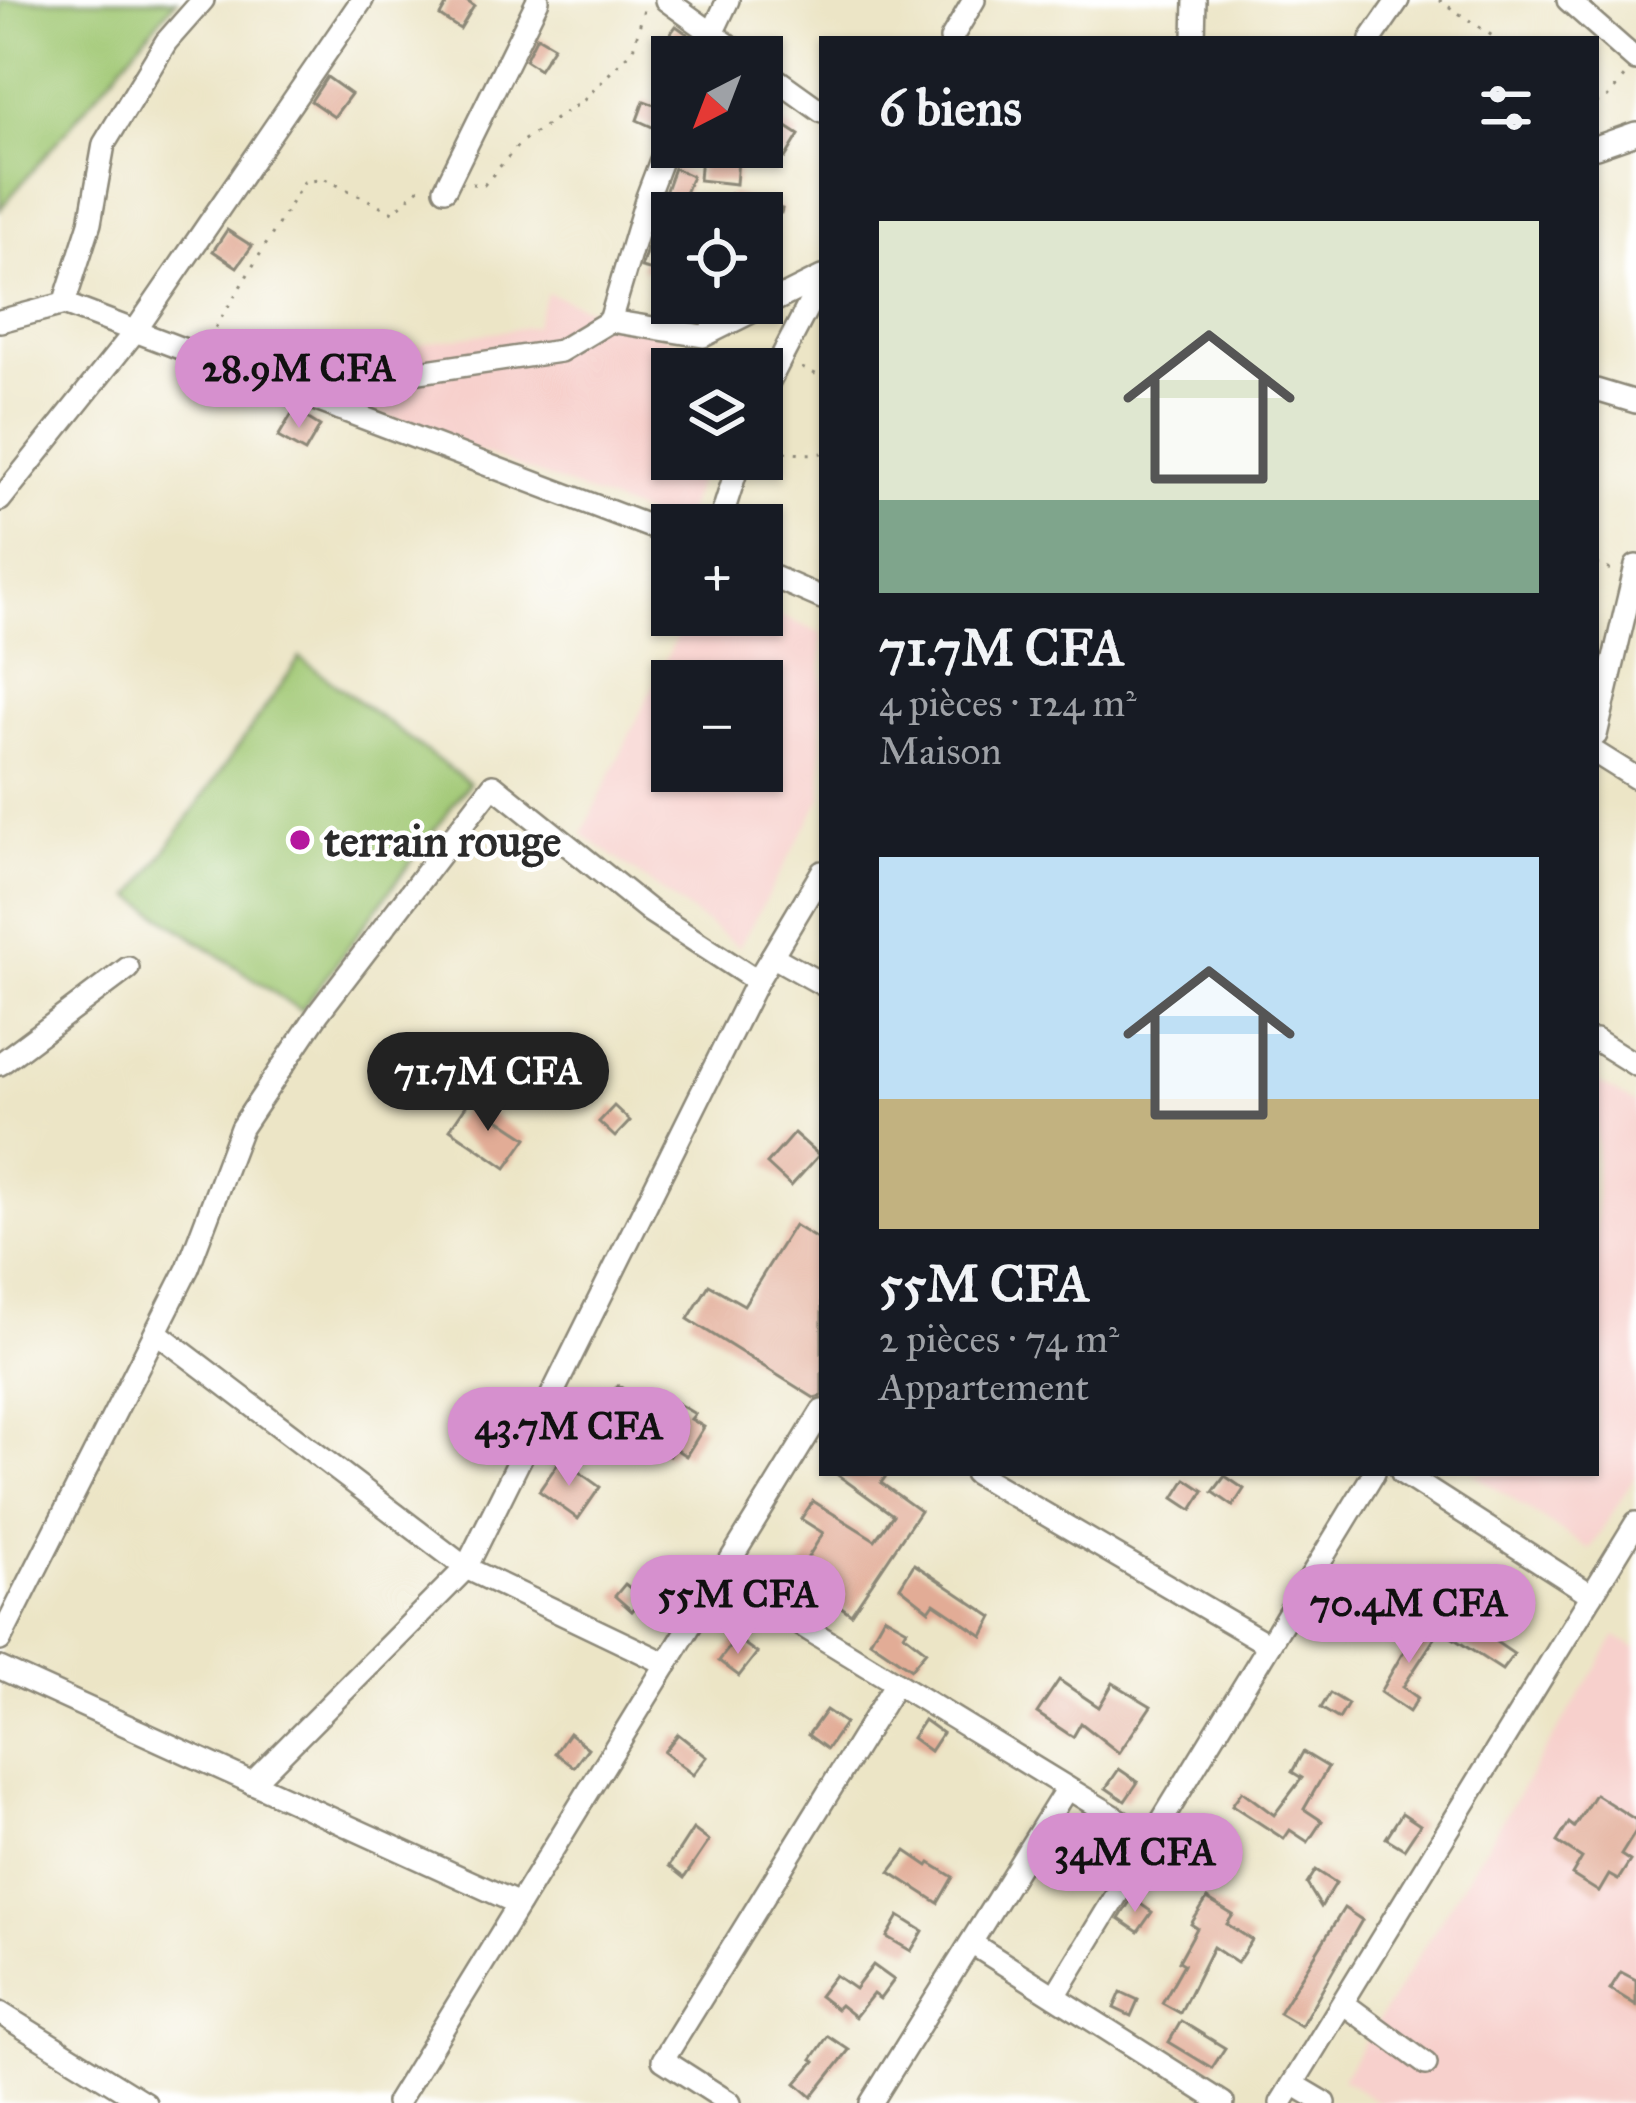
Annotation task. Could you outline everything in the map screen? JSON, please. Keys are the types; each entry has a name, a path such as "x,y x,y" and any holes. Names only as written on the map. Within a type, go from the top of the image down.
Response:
{"street":[{"path":"64,304 90,224 104,144 166,42 203,0"},
{"path":"0,500 136,330 362,0"},
{"path":"446,189 538,0"},
{"path":"666,0 716,36"},
{"path":"708,36 728,0"},
{"path":"953,36 974,0"},
{"path":"1194,36 1195,0"},
{"path":"1373,36 1398,0"},
{"path":"1568,0 1636,62"},
{"path":"783,84 819,110"},
{"path":"1599,147 1636,134"},
{"path":"610,321 658,168"},
{"path":"340,409 366,380 560,351 610,321 703,337 819,279"},
{"path":"783,354 819,284"},
{"path":"0,321 64,304 651,527"},
{"path":"1599,391 1636,402"},
{"path":"1599,722 1636,566"},
{"path":"783,581 819,597"},
{"path":"1599,755 1636,778"},
{"path":"0,1640 188,1268 241,1128 319,1012 493,785 651,912 757,982"},
{"path":"252,1783 466,1568 757,982 819,877"},
{"path":"772,956 819,982"},
{"path":"0,1064 128,968"},
{"path":"1599,1042 1636,1065"},
{"path":"156,1332 466,1568 667,1664"},
{"path":"397,2103 819,1416"},
{"path":"980,1476 1269,1645"},
{"path":"1055,1996 1372,1476"},
{"path":"1407,1476 1592,1595"},
{"path":"1325,2103 1287,2093 1636,1523"},
{"path":"721,1576 1151,1839"},
{"path":"0,1669 519,1904"},
{"path":"730,2103 664,2060 896,1683"},
{"path":"872,2103 1067,1788"},
{"path":"971,1943 1223,2103"},
{"path":"1342,2003 1426,2064"},
{"path":"0,2013 145,2103"}],"path":[{"path":"199,355 304,182 325,179 393,212 428,181 446,189 484,184 521,142 584,100 633,49 647,0"},
{"path":"1438,0 1492,36"},
{"path":"1599,102 1636,62"},
{"path":"783,450 798,455 819,453"}],"shaded area":[{"path":"547,293 697,348 651,348 651,480 698,480 690,504 651,504 651,517 356,405 348,355 534,326"},
{"path":"783,617 819,632 819,803 739,947 582,834 651,690 651,792 783,792 783,660 665,660 677,636 783,636"},
{"path":"1599,1083 1636,1104 1636,1475 1590,1550 1477,1476 1599,1476"},
{"path":"1616,1636 1636,1648 1636,2103 1380,2103 1342,2079"}],"green space":[{"path":"176,0 0,209 0,2"},
{"name":"terrain rouge","path":"300,658 469,783 301,1011 133,897"}],"building":[{"path":"449,0 465,0 474,6 460,29 440,16"},
{"path":"676,26 690,36 669,36"},
{"path":"537,36 554,46 539,69 525,60"},
{"path":"327,77 351,94 334,117 311,101"},
{"path":"644,101 651,104 651,126 637,120"},
{"path":"783,125 799,135 783,157"},
{"path":"674,168 692,176 686,192 665,192"},
{"path":"700,168 737,168 736,184 699,180"},
{"path":"227,230 252,246 237,267 213,251"},
{"path":"651,237 651,270 641,268"},
{"path":"294,410 320,426 305,452 278,437"},
{"path":"470,1100 527,1138 506,1168 450,1129"},
{"path":"614,1106 630,1121 615,1137 599,1122"},
{"path":"794,1133 819,1155 791,1186 767,1164"},
{"path":"794,1225 819,1240 819,1397 814,1398 688,1319 709,1285 744,1305"},
{"path":"618,1385 657,1415 668,1398 695,1414 691,1419 704,1427 686,1456 674,1448 669,1456 643,1440 646,1436 604,1403"},
{"path":"561,1459 600,1487 578,1519 539,1491"},
{"path":"839,1476 886,1476 881,1483 920,1511 851,1614 818,1590 814,1596 792,1583 823,1533 801,1519 813,1501 875,1540 893,1515"},
{"path":"1225,1476 1244,1489 1233,1506 1213,1492"},
{"path":"1186,1479 1204,1491 1192,1510 1174,1498"},
{"path":"914,1564 993,1617 983,1636 934,1603 929,1610 900,1587"},
{"path":"625,1584 643,1598 632,1611 615,1596"},
{"path":"1453,1613 1514,1654 1502,1670 1442,1631"},
{"path":"884,1616 907,1629 904,1634 926,1651 911,1669 870,1641"},
{"path":"1422,1620 1440,1630 1403,1687 1418,1698 1409,1712 1380,1692"},
{"path":"736,1638 757,1653 739,1676 719,1661"},
{"path":"1059,1680 1099,1707 1113,1683 1151,1706 1119,1753 1081,1723 1073,1737 1037,1713"},
{"path":"1330,1693 1348,1704 1339,1719 1321,1708"},
{"path":"826,1710 845,1723 827,1749 808,1735"},
{"path":"924,1720 942,1733 930,1751 912,1738"},
{"path":"569,1733 588,1748 574,1767 555,1753"},
{"path":"678,1734 707,1757 693,1775 664,1752"},
{"path":"1303,1752 1328,1767 1304,1809 1322,1821 1308,1842 1290,1830 1284,1839 1232,1805 1242,1791 1274,1815 1302,1778 1292,1772"},
{"path":"1119,1769 1138,1782 1125,1801 1106,1788"},
{"path":"1595,1794 1636,1820 1636,1831 1621,1855 1630,1861 1618,1880 1609,1875 1599,1892 1572,1875 1582,1858 1557,1842 1569,1823 1574,1827"},
{"path":"1402,1813 1420,1825 1404,1849 1386,1838"},
{"path":"693,1829 709,1841 684,1878 669,1866"},
{"path":"906,1851 953,1877 938,1903 890,1872"},
{"path":"1316,1870 1336,1883 1321,1907 1307,1884"},
{"path":"1132,1898 1152,1912 1138,1932 1119,1919"},
{"path":"1207,1899 1233,1915 1227,1924 1252,1940 1237,1963 1213,1947 1180,2013 1162,2003 1184,1964 1179,1961 1197,1928 1191,1924"},
{"path":"1344,1908 1362,1920 1301,2026 1279,2013"},
{"path":"899,1916 923,1931 911,1951 887,1937"},
{"path":"873,1965 894,1980 880,1999 873,1994 855,2017 819,1996 835,1975 855,1989"},
{"path":"1621,1972 1636,1980 1636,2005 1610,1989"},
{"path":"1121,1992 1138,2000 1131,2016 1114,2008"},
{"path":"1181,2021 1225,2048 1212,2068 1169,2042"},
{"path":"828,2036 849,2050 812,2097 796,2083"}],"place":[{"name":"terrain rouge","path":"300,840"}]}
